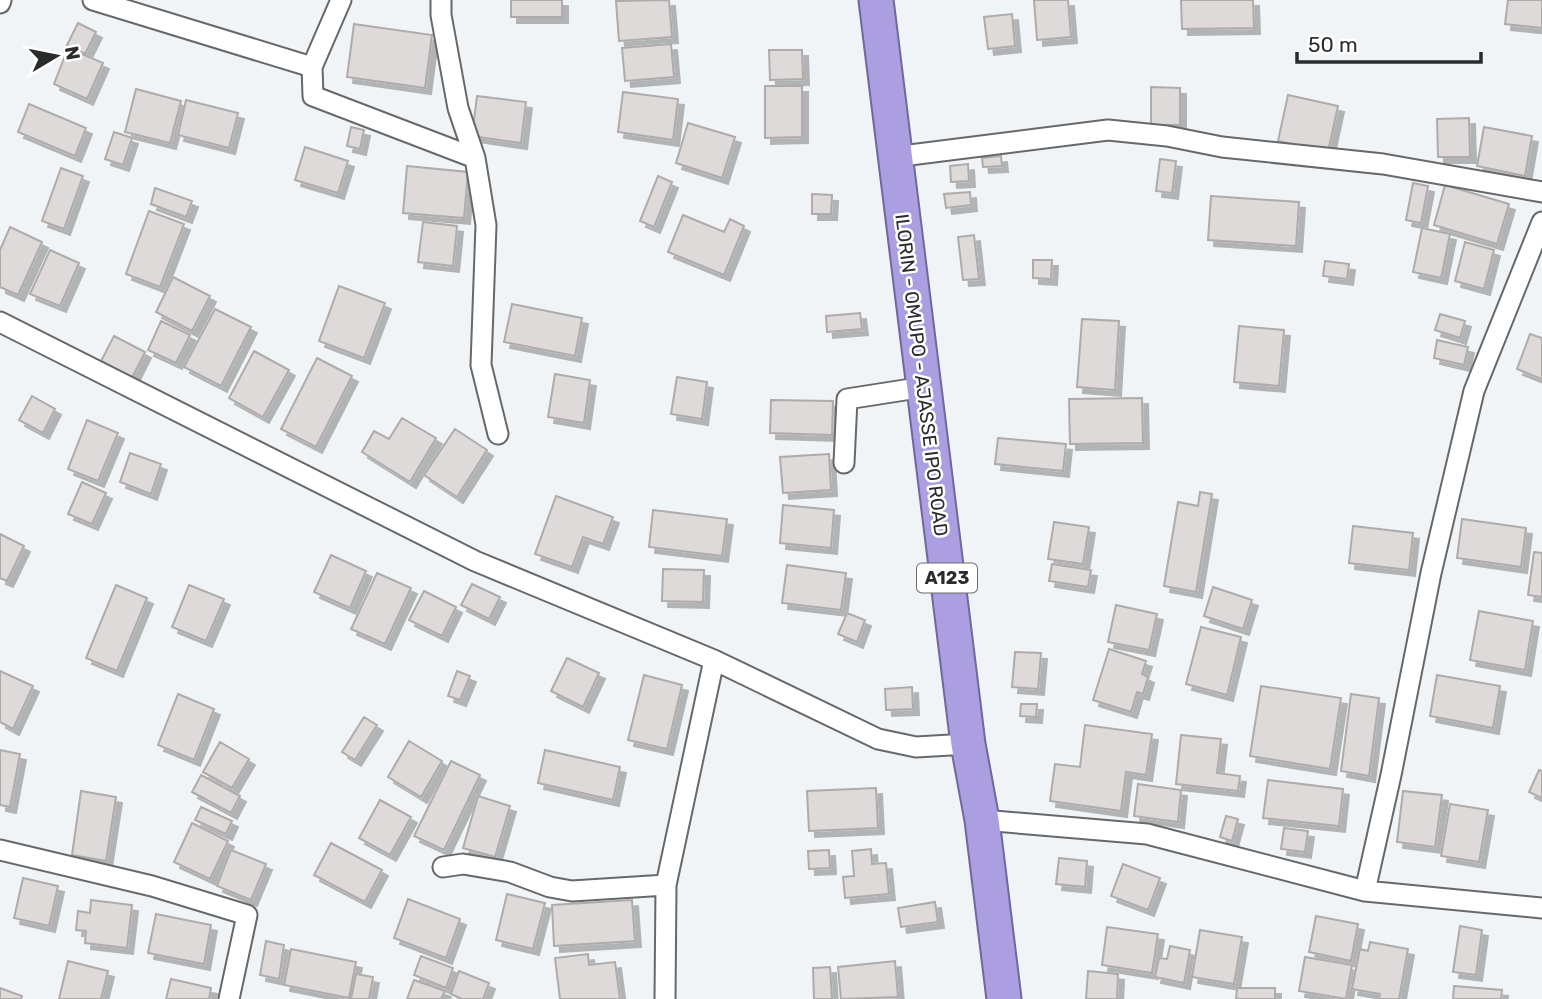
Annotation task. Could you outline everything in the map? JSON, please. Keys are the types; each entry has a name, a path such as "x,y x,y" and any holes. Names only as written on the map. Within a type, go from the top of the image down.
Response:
{"highway":[{"name":"ILORIN - OMUPO - AJASSE IPO ROAD","path":"876,0 968,744 982,820 1004,999"}],"street":[{"path":"93,0 312,67"},
{"path":"341,0 312,67 313,96 475,158"},
{"path":"441,0 441,15 458,108 475,158 486,225 481,365 498,434"},
{"path":"894,157 1108,130 1167,136 1222,147 1383,164 1542,192"},
{"path":"1365,891 1431,573 1474,391 1542,222"},
{"path":"0,322 475,561 714,660 878,738 916,747 968,744"},
{"path":"844,463 846,398 924,387"},
{"path":"665,999 666,885 714,660"},
{"path":"982,820 1147,834 1365,891 1542,908"},
{"path":"0,850 152,886 247,915 229,999"},
{"path":"443,867 463,864 510,872 550,887 572,891 666,885"}],"building":[{"path":"511,0 562,0 562,17 511,17"},
{"path":"669,0 672,37 619,41 616,1"},
{"path":"1034,0 1068,0 1071,37 1037,40"},
{"path":"1181,0 1253,0 1254,28 1182,29"},
{"path":"1508,0 1542,0 1542,28 1505,24"},
{"path":"1012,14 1015,46 988,49 984,17"},
{"path":"78,23 96,32 85,54 67,45"},
{"path":"354,24 432,35 425,88 347,77"},
{"path":"671,44 674,77 625,81 622,48"},
{"path":"68,48 103,63 87,99 54,84"},
{"path":"769,50 802,50 803,79 770,80"},
{"path":"765,86 802,86 802,137 765,138"},
{"path":"1151,87 1180,88 1180,125 1151,125"},
{"path":"136,89 181,101 170,143 125,132"},
{"path":"623,92 678,99 673,140 618,132"},
{"path":"1288,95 1338,106 1328,152 1278,141"},
{"path":"477,96 526,102 521,143 472,136"},
{"path":"186,100 238,113 229,148 178,135"},
{"path":"29,104 86,128 75,156 18,132"},
{"path":"1469,118 1470,157 1438,157 1437,119"},
{"path":"688,123 735,137 722,178 676,163"},
{"path":"351,127 364,130 360,149 347,146"},
{"path":"1484,127 1532,136 1525,176 1477,166"},
{"path":"114,132 132,138 123,165 105,159"},
{"path":"305,147 348,161 338,193 295,180"},
{"path":"1001,156 1002,166 983,167 982,158"},
{"path":"1160,159 1176,161 1172,193 1156,191"},
{"path":"968,164 969,181 951,182 950,166"},
{"path":"407,166 468,172 464,218 403,213"},
{"path":"61,168 83,176 64,229 42,221"},
{"path":"658,176 672,182 654,227 640,221"},
{"path":"1413,183 1428,186 1421,223 1406,220"},
{"path":"1445,185 1509,204 1497,244 1434,225"},
{"path":"155,188 192,201 186,217 151,204"},
{"path":"970,192 971,205 946,208 944,194"},
{"path":"812,194 832,195 831,214 812,214"},
{"path":"1211,196 1299,202 1296,246 1208,240"},
{"path":"149,211 184,224 160,287 126,274"},
{"path":"683,215 724,232 730,219 744,226 724,275 668,252"},
{"path":"423,222 457,226 453,266 418,262"},
{"path":"10,227 42,242 18,295 0,287 0,250"},
{"path":"1422,228 1450,234 1441,278 1413,272"},
{"path":"974,235 979,279 963,280 958,237"},
{"path":"1465,242 1494,250 1484,289 1455,281"},
{"path":"50,250 79,263 60,306 30,294"},
{"path":"1033,260 1052,260 1051,279 1033,278"},
{"path":"1325,261 1349,264 1347,279 1323,276"},
{"path":"173,277 210,296 192,331 156,312"},
{"path":"339,286 385,303 364,358 319,341"},
{"path":"512,304 582,318 575,356 504,342"},
{"path":"215,309 251,327 221,386 184,367"},
{"path":"860,313 862,329 827,332 826,316"},
{"path":"1440,314 1465,321 1460,338 1435,330"},
{"path":"1082,319 1119,321 1115,390 1077,387"},
{"path":"161,321 190,335 176,363 148,350"},
{"path":"1239,326 1284,330 1279,386 1234,382"},
{"path":"1530,334 1542,338 1542,379 1517,369"},
{"path":"114,336 145,352 132,378 101,361"},
{"path":"1437,340 1468,347 1464,365 1434,358"},
{"path":"254,351 289,370 263,417 229,398"},
{"path":"317,358 352,376 316,447 281,429"},
{"path":"555,374 590,380 584,423 548,417"},
{"path":"677,377 707,382 702,419 671,414"},
{"path":"32,396 55,409 43,433 19,420"},
{"path":"1142,398 1143,443 1070,444 1069,399"},
{"path":"771,400 833,401 832,435 770,433"},
{"path":"402,418 436,438 410,482 362,452 374,431 389,439"},
{"path":"87,420 118,433 98,481 68,469"},
{"path":"455,429 487,450 457,497 424,475"},
{"path":"998,438 1066,444 1063,471 995,464"},
{"path":"130,453 161,464 151,494 120,482"},
{"path":"829,454 831,490 783,493 780,457"},
{"path":"82,482 106,493 92,524 68,514"},
{"path":"1200,492 1212,494 1196,592 1164,586 1178,502 1198,506"},
{"path":"556,496 613,517 603,544 583,537 572,567 535,554"},
{"path":"783,505 834,510 831,548 780,543"},
{"path":"653,510 727,519 722,556 649,547"},
{"path":"1462,519 1526,528 1521,567 1457,558"},
{"path":"1054,522 1089,527 1083,564 1048,559"},
{"path":"1353,526 1413,533 1409,570 1349,563"},
{"path":"0,534 24,546 7,581 0,578"},
{"path":"1534,552 1542,553 1542,597 1528,595"},
{"path":"331,555 366,571 350,608 314,592"},
{"path":"1052,564 1091,570 1088,587 1049,581"},
{"path":"787,565 846,573 841,610 782,603"},
{"path":"663,569 704,570 703,602 662,601"},
{"path":"377,573 411,588 385,644 351,629"},
{"path":"472,584 500,597 489,619 461,605"},
{"path":"116,585 147,598 117,671 86,658"},
{"path":"189,585 224,599 206,641 172,627"},
{"path":"1213,587 1252,600 1243,629 1204,616"},
{"path":"424,591 456,607 442,636 409,620"},
{"path":"1116,605 1157,614 1149,650 1108,642"},
{"path":"1479,611 1533,621 1525,670 1470,660"},
{"path":"847,613 865,620 857,642 838,634"},
{"path":"1201,627 1241,637 1227,695 1186,684"},
{"path":"1109,649 1146,661 1142,674 1148,677 1143,694 1137,692 1131,712 1093,700"},
{"path":"1015,652 1041,653 1038,689 1012,687"},
{"path":"567,658 599,673 583,707 551,691"},
{"path":"0,671 33,686 13,729 0,722"},
{"path":"457,671 470,676 460,700 448,696"},
{"path":"644,675 682,685 667,749 628,740"},
{"path":"1437,675 1500,686 1493,728 1430,716"},
{"path":"1261,686 1341,698 1330,769 1250,756"},
{"path":"912,687 913,709 886,710 885,689"},
{"path":"178,694 214,709 194,760 158,745"},
{"path":"1351,694 1379,698 1369,776 1341,771"},
{"path":"1021,704 1037,704 1036,717 1020,716"},
{"path":"364,717 377,725 355,760 342,752"},
{"path":"1085,725 1152,734 1146,775 1126,772 1121,811 1050,801 1055,764 1080,767"},
{"path":"1181,735 1221,739 1217,773 1240,776 1238,791 1176,784"},
{"path":"409,741 442,761 421,797 388,777"},
{"path":"220,742 249,759 232,788 203,772"},
{"path":"0,750 20,754 10,807 0,805"},
{"path":"545,750 620,767 613,800 538,783"},
{"path":"451,761 480,775 444,850 414,836"},
{"path":"1539,770 1542,771 1542,798 1529,792"},
{"path":"201,775 240,796 231,813 192,792"},
{"path":"1268,780 1343,789 1339,826 1263,818"},
{"path":"1138,784 1181,790 1178,822 1134,816"},
{"path":"876,788 878,828 809,831 807,791"},
{"path":"81,791 116,797 106,861 72,855"},
{"path":"1403,791 1442,795 1435,847 1397,842"},
{"path":"478,796 510,806 495,857 463,848"},
{"path":"380,800 411,817 390,855 359,838"},
{"path":"1450,804 1488,810 1479,862 1441,856"},
{"path":"201,807 232,821 226,834 195,820"},
{"path":"1226,816 1238,819 1232,841 1220,837"},
{"path":"192,823 228,841 210,879 174,862"},
{"path":"1284,828 1308,831 1305,852 1281,849"},
{"path":"331,843 382,870 365,902 314,875"},
{"path":"871,849 872,864 886,863 889,894 845,898 843,877 854,876 852,851"},
{"path":"231,850 266,864 251,900 217,886"},
{"path":"829,850 830,868 809,869 808,851"},
{"path":"1059,858 1087,861 1085,887 1056,884"},
{"path":"1123,864 1160,878 1148,910 1111,896"},
{"path":"23,878 58,886 49,926 14,918"},
{"path":"507,894 545,903 533,949 496,940"},
{"path":"408,899 460,919 446,958 394,938"},
{"path":"91,900 132,905 127,948 85,943 86,931 76,930 78,911 90,913"},
{"path":"632,900 635,941 554,946 552,905"},
{"path":"935,902 938,922 901,927 898,908"},
{"path":"156,914 211,925 204,964 148,953"},
{"path":"1316,916 1358,924 1351,961 1309,952"},
{"path":"1460,926 1482,930 1476,975 1453,972"},
{"path":"1107,927 1158,934 1152,973 1102,965"},
{"path":"1200,930 1242,937 1234,984 1192,977"},
{"path":"266,941 284,945 279,979 260,975"},
{"path":"1370,942 1408,949 1399,999 1379,999 1380,994 1352,989 1360,949 1368,951"},
{"path":"1170,946 1190,950 1184,983 1155,977 1159,958 1167,959"},
{"path":"291,949 356,962 349,998 284,985"},
{"path":"588,954 589,965 615,962 620,999 560,999 555,958"},
{"path":"421,956 453,968 446,988 414,975"},
{"path":"1305,957 1352,965 1346,999 1299,991"},
{"path":"68,961 108,971 101,999 59,999"},
{"path":"895,961 898,997 841,999 838,967"},
{"path":"830,967 832,999 814,999 813,968"},
{"path":"459,971 489,983 483,999 462,999 451,994"},
{"path":"1088,971 1118,974 1117,999 1086,999"},
{"path":"356,974 373,977 369,999 351,999"},
{"path":"171,979 211,988 209,999 166,999"},
{"path":"414,980 445,991 441,999 407,999"},
{"path":"1454,986 1502,990 1501,999 1453,999"},
{"path":"0,988 22,996 21,999 0,999"},
{"path":"1237,988 1275,988 1275,999 1236,999"}]}
